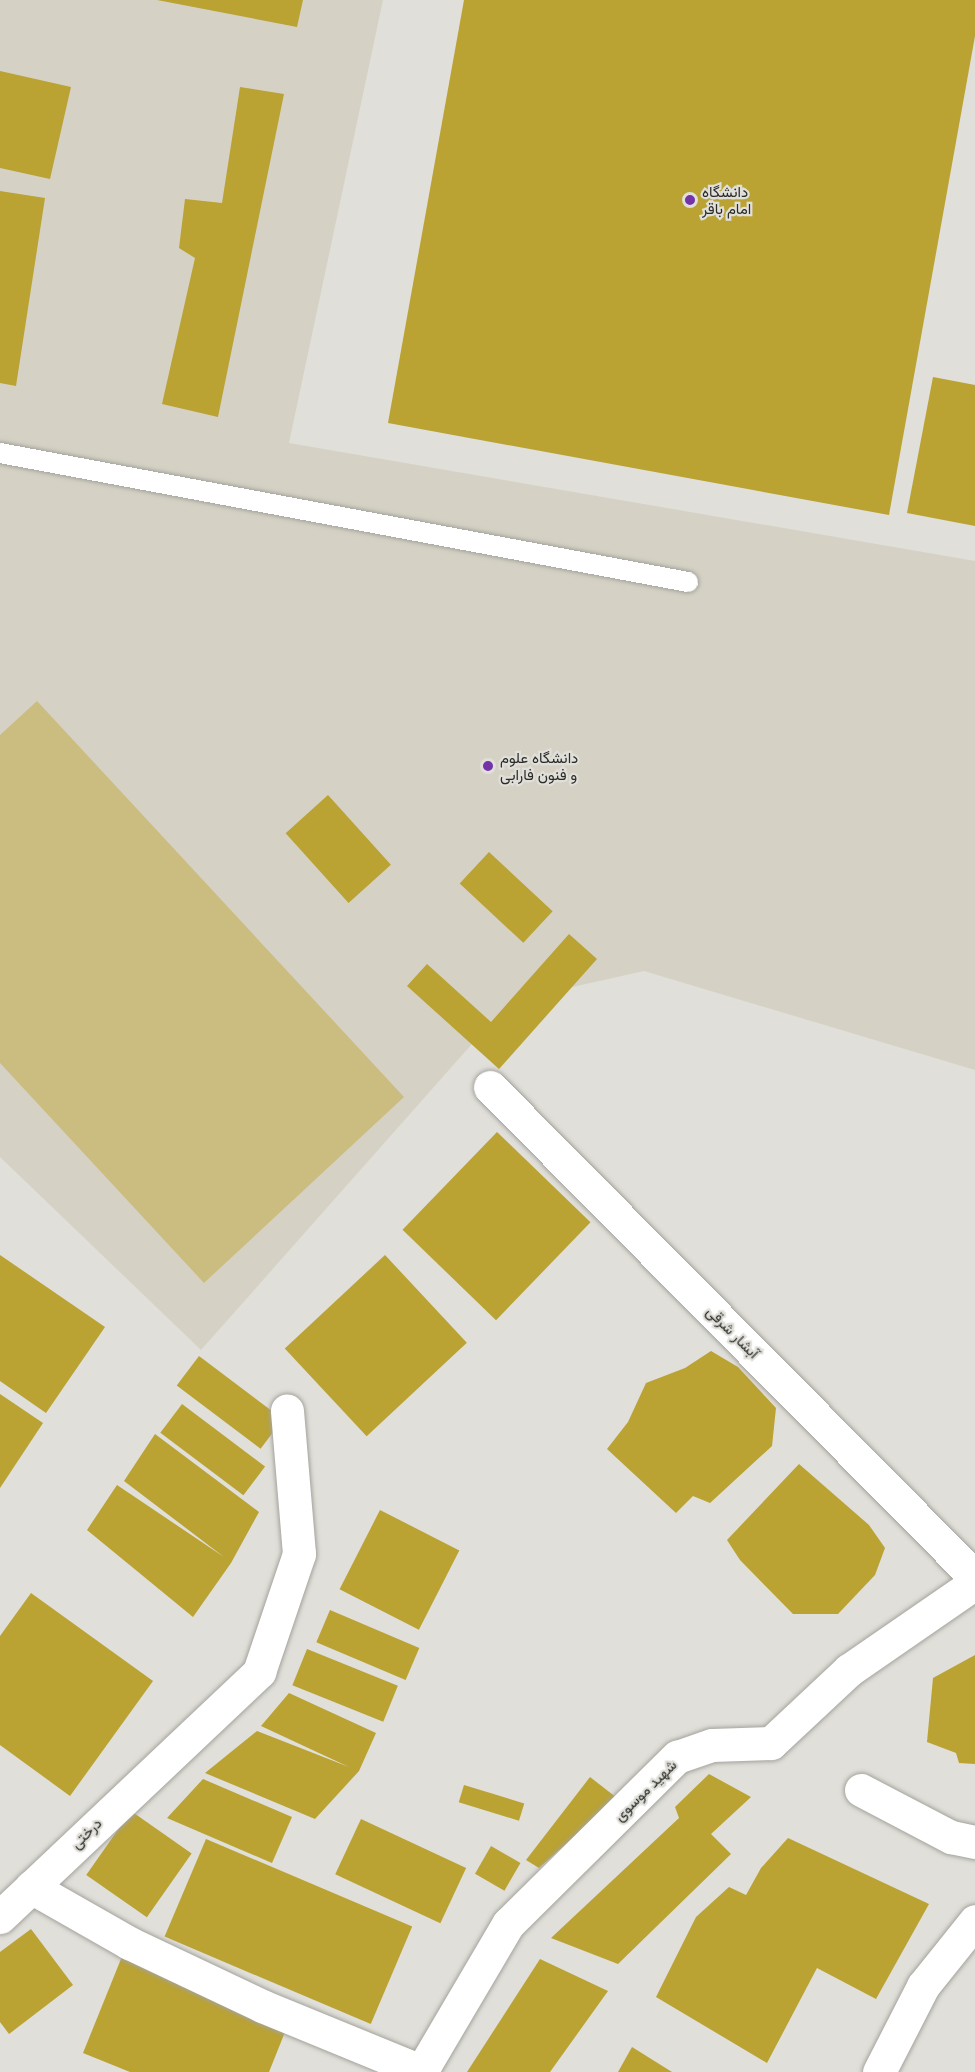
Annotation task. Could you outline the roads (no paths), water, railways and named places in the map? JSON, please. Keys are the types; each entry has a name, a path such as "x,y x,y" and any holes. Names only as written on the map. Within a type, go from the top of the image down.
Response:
{"street":[{"name":"آبشار شرقی","path":"490,1087 975,1577"},
{"name":"درختی","path":"0,1917 259,1672 299,1554 287,1410"},
{"name":"شهید موسوی","path":"31,1887 129,1943 262,2006 418,2070 425,2065 508,1924 677,1757 712,1745 771,1743 849,1670 975,1583"},
{"path":"861,1790 951,1837 975,1842"},
{"path":"879,2072 923,1986 975,1921"}],"lane":[{"path":"0,453 688,582"}],"place":[{"name":"دانشگاه امام باقر","path":"690,200"},
{"name":"دانشگاه علوم و فنون فارابی","path":"488,766"}]}
